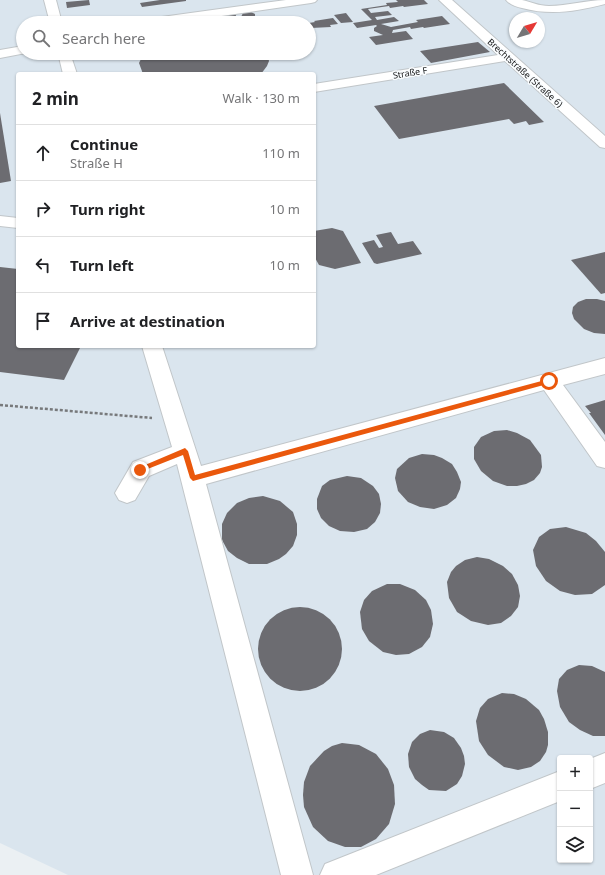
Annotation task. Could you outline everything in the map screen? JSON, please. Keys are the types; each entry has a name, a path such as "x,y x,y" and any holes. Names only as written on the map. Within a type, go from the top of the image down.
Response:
{"street":[{"path":"50,0 54,16"},
{"path":"197,16 311,0"},
{"name":"Brechtstraße (Straße 6)","path":"445,0 605,144"},
{"path":"512,0 537,10 550,10 605,1"},
{"path":"0,54 16,51"},
{"name":"Straße F","path":"316,88 507,57"},
{"path":"66,60 69,72"},
{"path":"0,221 16,223"},
{"path":"153,348 193,478 297,875"},
{"path":"193,478 605,366"},
{"path":"549,381 605,459"},
{"path":"127,493 140,470 185,451"},
{"path":"593,773 605,768"},
{"path":"336,875 557,787"}],"path":[{"path":"0,405 175,420"}],"shaded area":[{"path":"0,0 605,0 605,875 68,875 0,843"}],"building":[{"path":"89,0 90,5 67,8 66,2"},
{"path":"160,0 186,1 142,7 140,3"},
{"path":"396,0 424,0 428,4 390,8 389,6 368,9 371,13 388,11 392,15 375,17 377,20 394,17 399,21 381,24 391,27 418,22 416,20 442,16 450,24 424,28 411,29 410,27 393,30 392,33 406,31 413,39 376,45 369,37 383,35 374,31 374,28 377,26 376,25 357,28 353,23 372,20 361,9 387,5 386,3 398,2"},
{"path":"251,12 255,14 255,16 242,16 243,13"},
{"path":"346,13 353,22 341,23 334,15"},
{"path":"235,14 236,16 222,16"},
{"path":"333,18 338,24 330,25 331,27 316,28 316,21"},
{"path":"478,42 490,52 431,63 420,51"},
{"path":"140,60 269,61 262,72 142,72 139,63"},
{"path":"504,83 544,122 529,125 526,121 514,124 509,119 399,139 374,106"},
{"path":"0,113 11,181 0,183"},
{"path":"332,228 343,231 361,263 335,269 319,265 316,260 316,231"},
{"path":"391,232 398,244 413,241 422,254 377,264 374,263 362,243 374,240 379,248 383,247 376,235"},
{"path":"605,252 605,293 601,294 571,260"},
{"path":"0,267 16,269 16,348 80,348 64,380 0,372"},
{"path":"586,299 605,301 605,334 594,333 584,329 574,319 572,313 573,307 578,302"},
{"path":"605,400 605,435 585,406"},
{"path":"507,430 517,433 530,440 541,455 542,467 540,473 534,480 526,484 507,486 493,481 481,471 474,459 474,447 481,437 494,431"},
{"path":"422,454 434,455 442,458 452,464 457,472 461,482 460,489 456,498 447,505 434,509 420,507 408,502 398,491 395,478 397,469 409,458"},
{"path":"347,476 361,478 373,486 379,494 381,504 380,513 375,522 367,529 354,532 340,531 329,526 321,518 317,509 317,499 322,486 330,480"},
{"path":"263,496 280,501 293,512 297,524 297,535 293,546 279,559 267,564 249,564 237,558 228,551 222,540 222,524 227,513 237,503 249,498"},
{"path":"566,527 586,533 596,541 605,552 605,585 592,594 575,595 560,591 546,581 536,566 533,550 539,537 550,529"},
{"path":"477,557 489,559 503,566 512,574 518,585 520,596 518,607 511,616 501,623 488,625 471,621 457,612 449,598 447,582 451,572 456,566 465,560"},
{"path":"387,584 400,584 415,590 426,600 431,610 433,624 430,637 422,647 409,654 396,655 383,652 369,641 362,629 360,612 364,600 372,591"},
{"path":"300,607 316,610 330,619 339,633 342,649 339,665 330,679 316,688 300,691 284,688 270,679 261,665 258,649 261,633 270,619 284,610"},
{"path":"579,665 592,666 605,672 605,736 593,736 580,730 569,722 560,707 557,691 559,679 567,670"},
{"path":"502,693 514,694 526,699 539,710 544,719 548,732 548,745 546,752 540,761 531,767 518,770 504,767 488,755 479,741 476,721 480,708 488,699"},
{"path":"430,730 444,732 454,738 461,748 464,756 465,764 462,776 457,784 446,791 429,790 415,779 409,767 408,754 412,742 420,734"},
{"path":"342,743 359,745 376,754 388,769 394,785 395,804 389,824 376,839 361,847 345,847 328,841 313,827 304,807 304,782 310,766 324,751 332,746"}],"route":[{"path":"140,470 185,451 193,478 549,381"}]}
